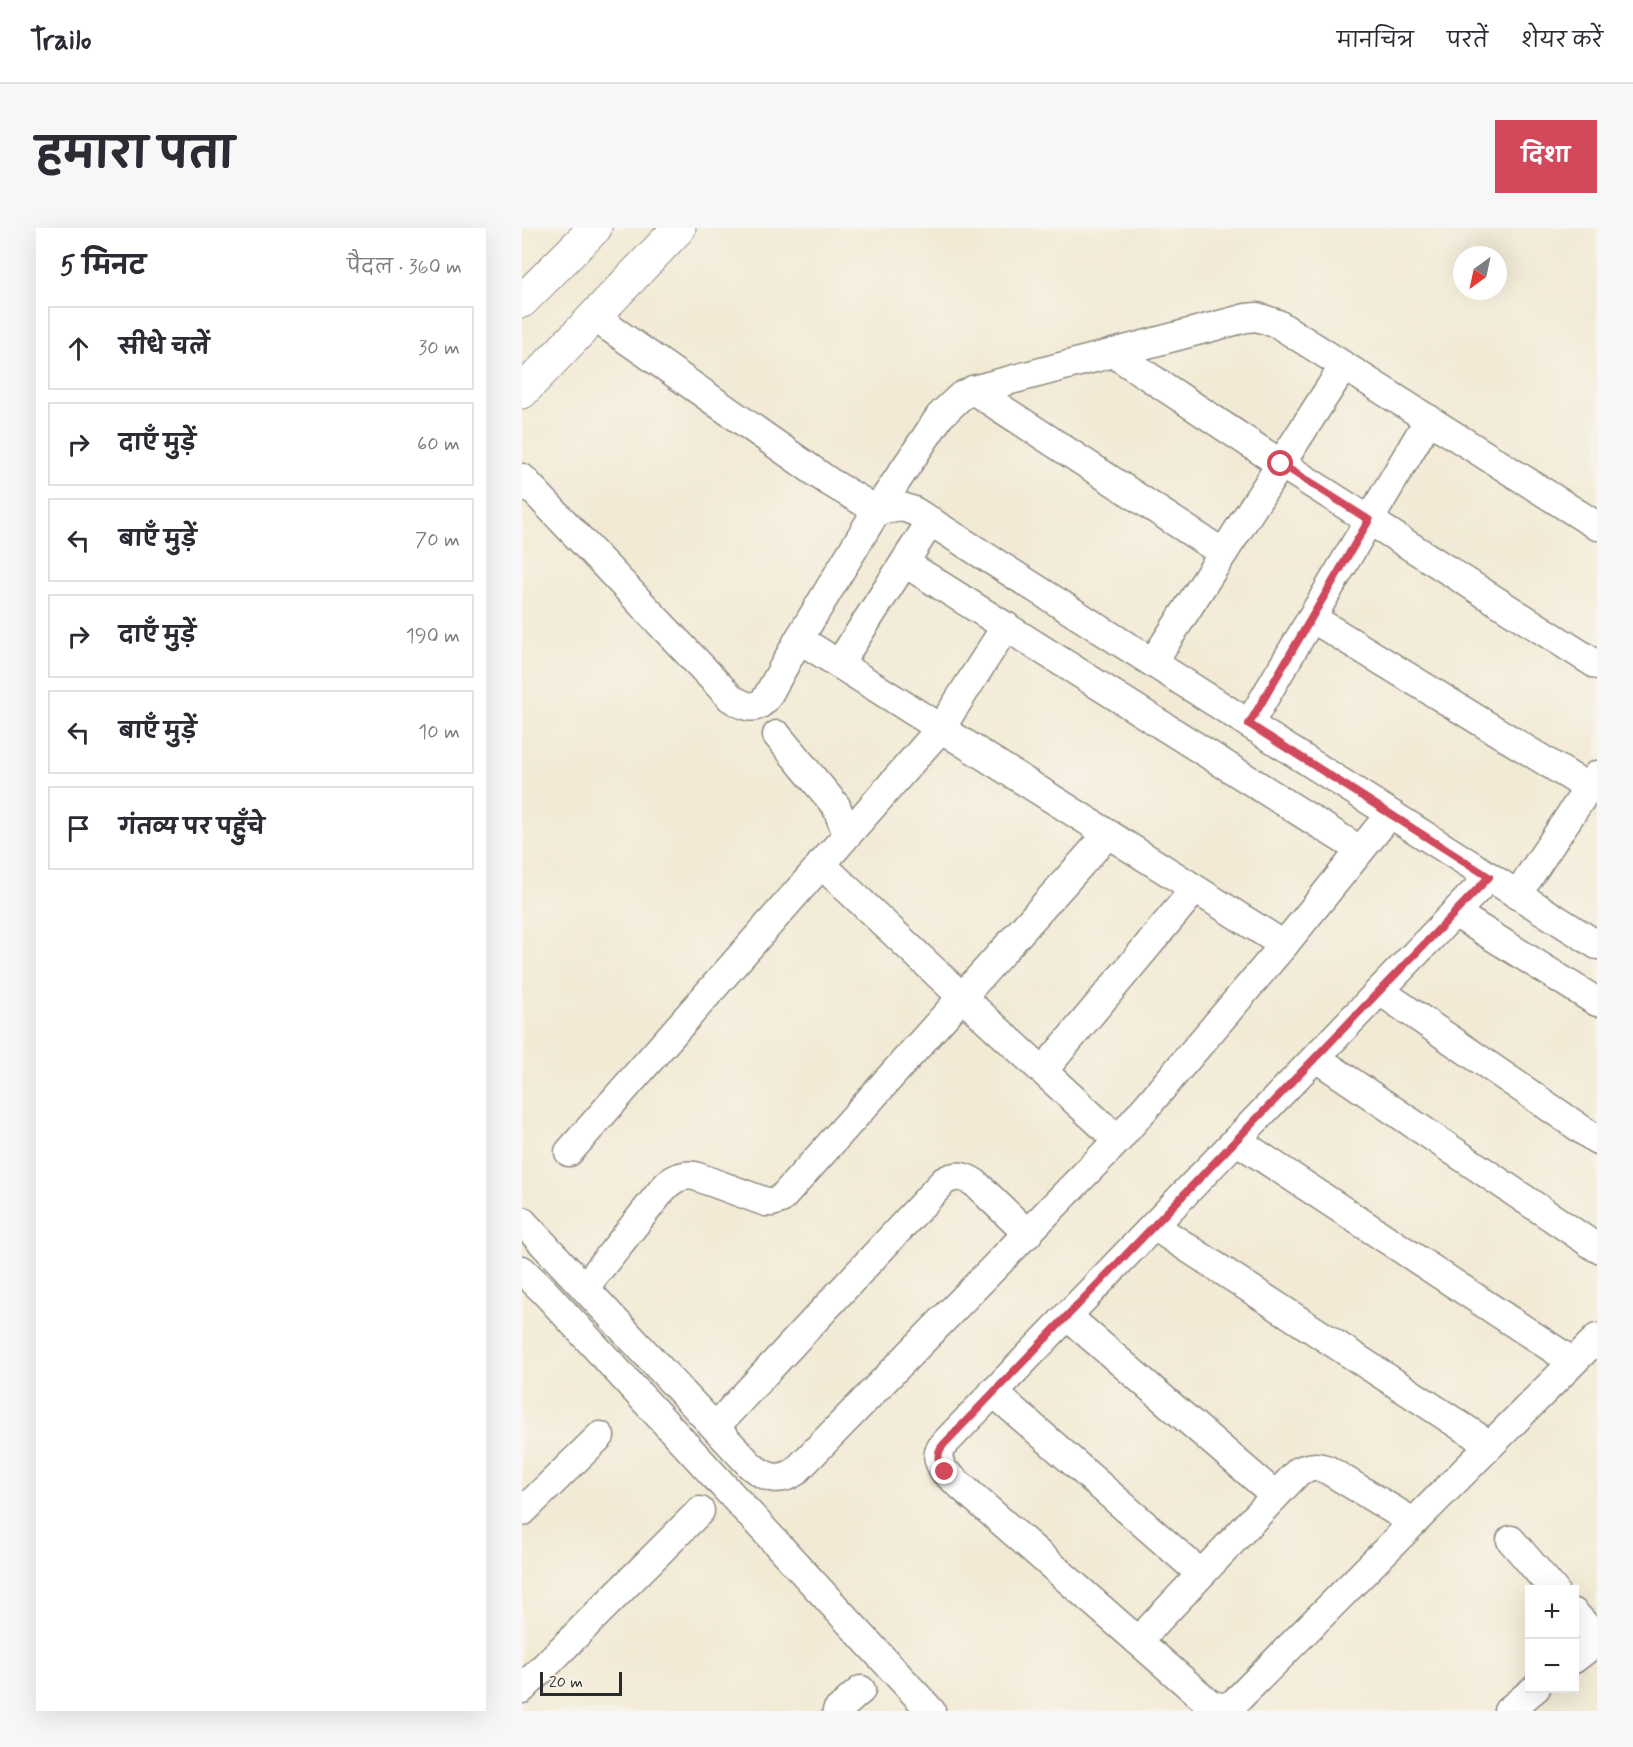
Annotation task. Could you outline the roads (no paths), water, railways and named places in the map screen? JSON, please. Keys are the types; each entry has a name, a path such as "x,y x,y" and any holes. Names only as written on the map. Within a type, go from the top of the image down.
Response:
{"main road":[{"path":"522,301 596,228"},
{"path":"522,392 672,234"}],"street":[{"path":"593,316 828,481 877,510 902,507 931,521 1597,945"},
{"path":"522,478 731,699 752,708 761,705 877,510 940,416 960,396 973,390 1246,318 1257,317 1278,324 1597,526"},
{"path":"1113,353 1281,464 1597,665"},
{"path":"1153,662 1344,366"},
{"path":"973,390 1223,553"},
{"path":"1249,724 1429,419"},
{"path":"839,664 931,521"},
{"path":"905,563 1360,850"},
{"path":"1312,618 1593,782 1517,895"},
{"path":"569,1152 941,728 1006,626"},
{"path":"799,639 1284,945"},
{"path":"777,735 836,806 847,834"},
{"path":"522,1221 759,1472 777,1479 786,1478 795,1472 1118,1140 1284,945 1390,814"},
{"path":"585,1287 663,1189 674,1179 688,1175 695,1176 766,1202 781,1199 1108,834"},
{"path":"821,864 1118,1140"},
{"path":"1489,877 938,1450 940,1464 945,1472 1210,1704 1223,1708 1229,1706 1597,1338"},
{"path":"1043,1071 1195,889"},
{"path":"1455,913 1597,1002"},
{"path":"1380,991 1597,1140"},
{"path":"1316,1058 1597,1248"},
{"path":"1236,1140 1573,1362"},
{"path":"715,1427 944,1181 959,1176 975,1183 1028,1234"},
{"path":"1154,1226 1490,1446"},
{"path":"522,1270 931,1711"},
{"path":"1067,1316 1275,1495"},
{"path":"993,1392 1201,1574"},
{"path":"522,1512 600,1436"},
{"path":"1138,1641 1299,1471 1309,1467 1328,1470 1413,1522"},
{"path":"522,1689 700,1511"},
{"path":"1511,1540 1550,1585"},
{"path":"1579,1618 1597,1640 1579,1656"},
{"path":"837,1711 861,1690"},
{"path":"1508,1711 1531,1693"}]}
